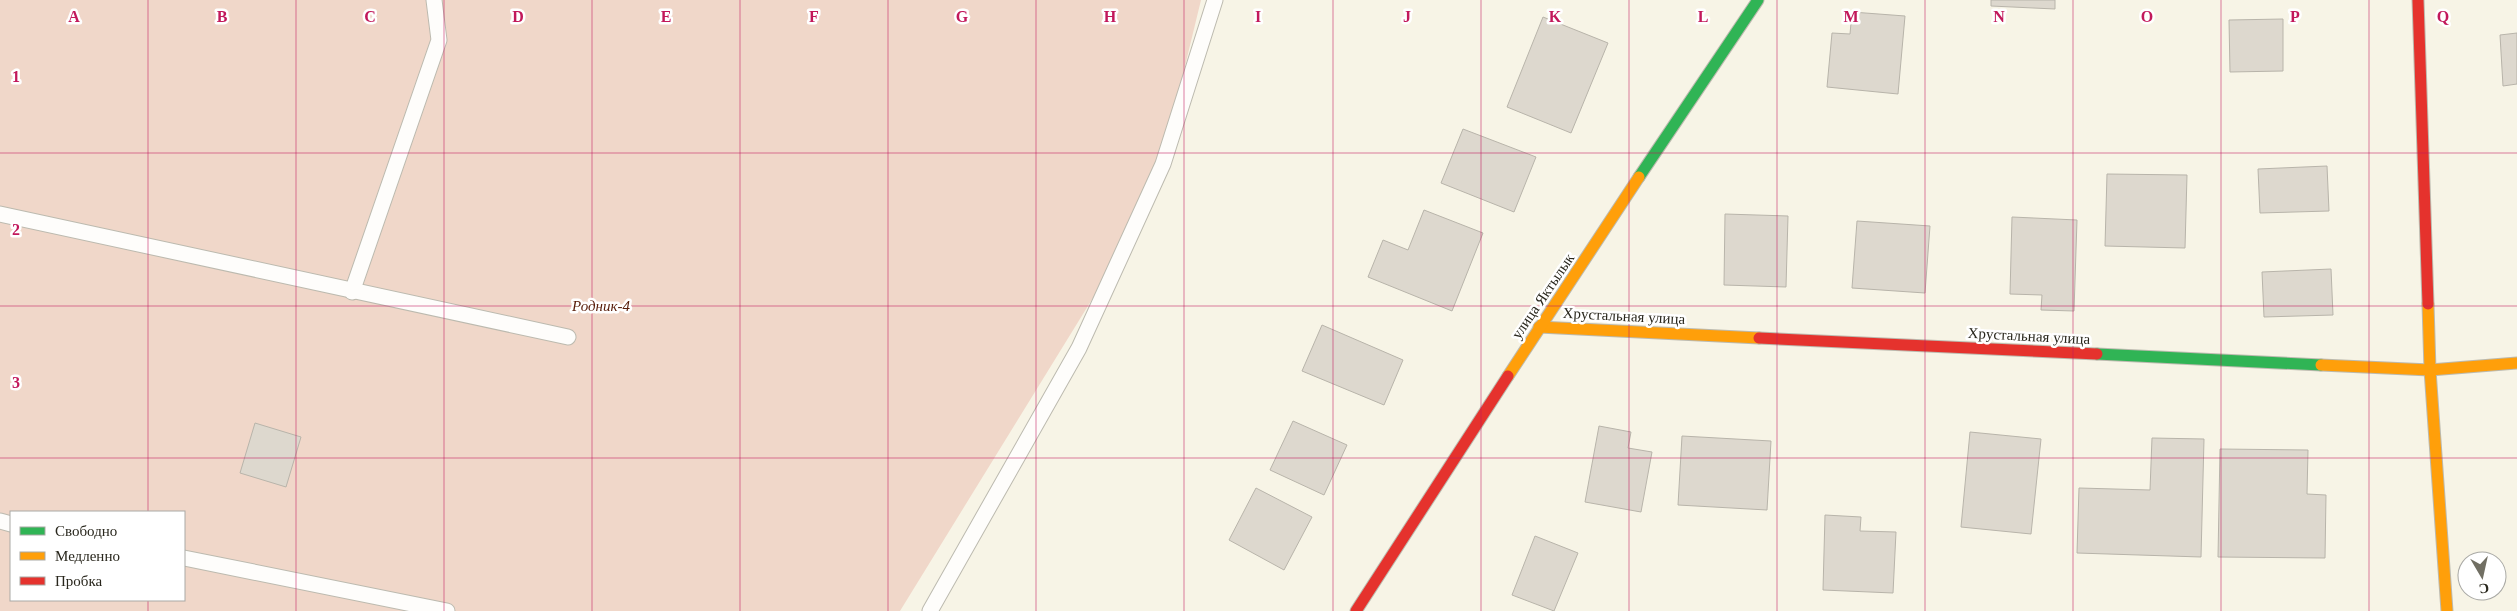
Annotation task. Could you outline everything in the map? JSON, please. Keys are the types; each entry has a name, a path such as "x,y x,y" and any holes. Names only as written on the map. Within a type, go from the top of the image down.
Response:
{"street":[{"name":"улица Яктылык","path":"1356,611 1539,327 1758,0"},
{"path":"2418,0 2430,370 2447,611"},
{"name":"Хрустальная улица","path":"1539,327 2430,370 2517,363"}],"lane":[{"path":"352,292 439,40 434,0"},
{"path":"930,611 1079,348 1163,164 1215,0"},
{"path":"0,214 352,292 568,337"},
{"path":"185,558 447,611"}],"green space":[{"name":"Родник-4","path":"0,0 1201,0 1152,202 900,611 0,611"}],"building":[{"path":"1991,0 2055,0 2055,9 1991,6"},
{"path":"1852,12 1905,16 1898,94 1827,87 1832,33 1850,34"},
{"path":"1543,17 1608,43 1571,133 1507,107"},
{"path":"2283,19 2283,71 2230,72 2229,20"},
{"path":"2517,33 2517,84 2503,86 2500,35"},
{"path":"1463,129 1536,157 1514,212 1441,183"},
{"path":"2327,166 2329,211 2260,213 2258,169"},
{"path":"2107,174 2187,175 2185,248 2105,246"},
{"path":"1424,210 1483,233 1452,311 1368,277 1383,240 1408,250"},
{"path":"1725,214 1788,216 1786,287 1724,285"},
{"path":"2012,217 2077,220 2074,311 2041,310 2042,295 2010,294"},
{"path":"1857,221 1930,226 1925,293 1852,288"},
{"path":"2331,269 2333,315 2264,317 2262,272"},
{"path":"1322,325 1403,360 1384,405 1302,371"},
{"path":"1293,421 1347,445 1324,495 1270,470"},
{"path":"255,423 301,437 286,487 240,473"},
{"path":"1599,426 1631,432 1628,448 1652,452 1641,512 1585,502"},
{"path":"1970,432 2041,439 2031,534 1961,527"},
{"path":"1682,436 1771,441 1767,510 1678,505"},
{"path":"2152,438 2204,439 2201,557 2077,553 2079,488 2150,490"},
{"path":"2220,449 2308,450 2307,494 2326,495 2325,558 2218,557"},
{"path":"1256,488 1312,517 1284,570 1229,540"},
{"path":"1825,515 1861,517 1860,531 1896,532 1893,593 1823,590"},
{"path":"1535,536 1578,553 1554,611 1512,595"}],"traffic: fast":[{"path":"1639,177 1758,0"},
{"path":"2097,354 2321,365"}],"traffic: slow":[{"path":"1508,376 1639,177"},
{"path":"2428,304 2430,370 2447,611"},
{"path":"1539,327 1759,338"},
{"path":"2321,365 2430,370 2517,363"}],"traffic: jam":[{"path":"2418,0 2428,304"},
{"path":"1759,338 2097,354"},
{"path":"1356,611 1508,376"}]}
